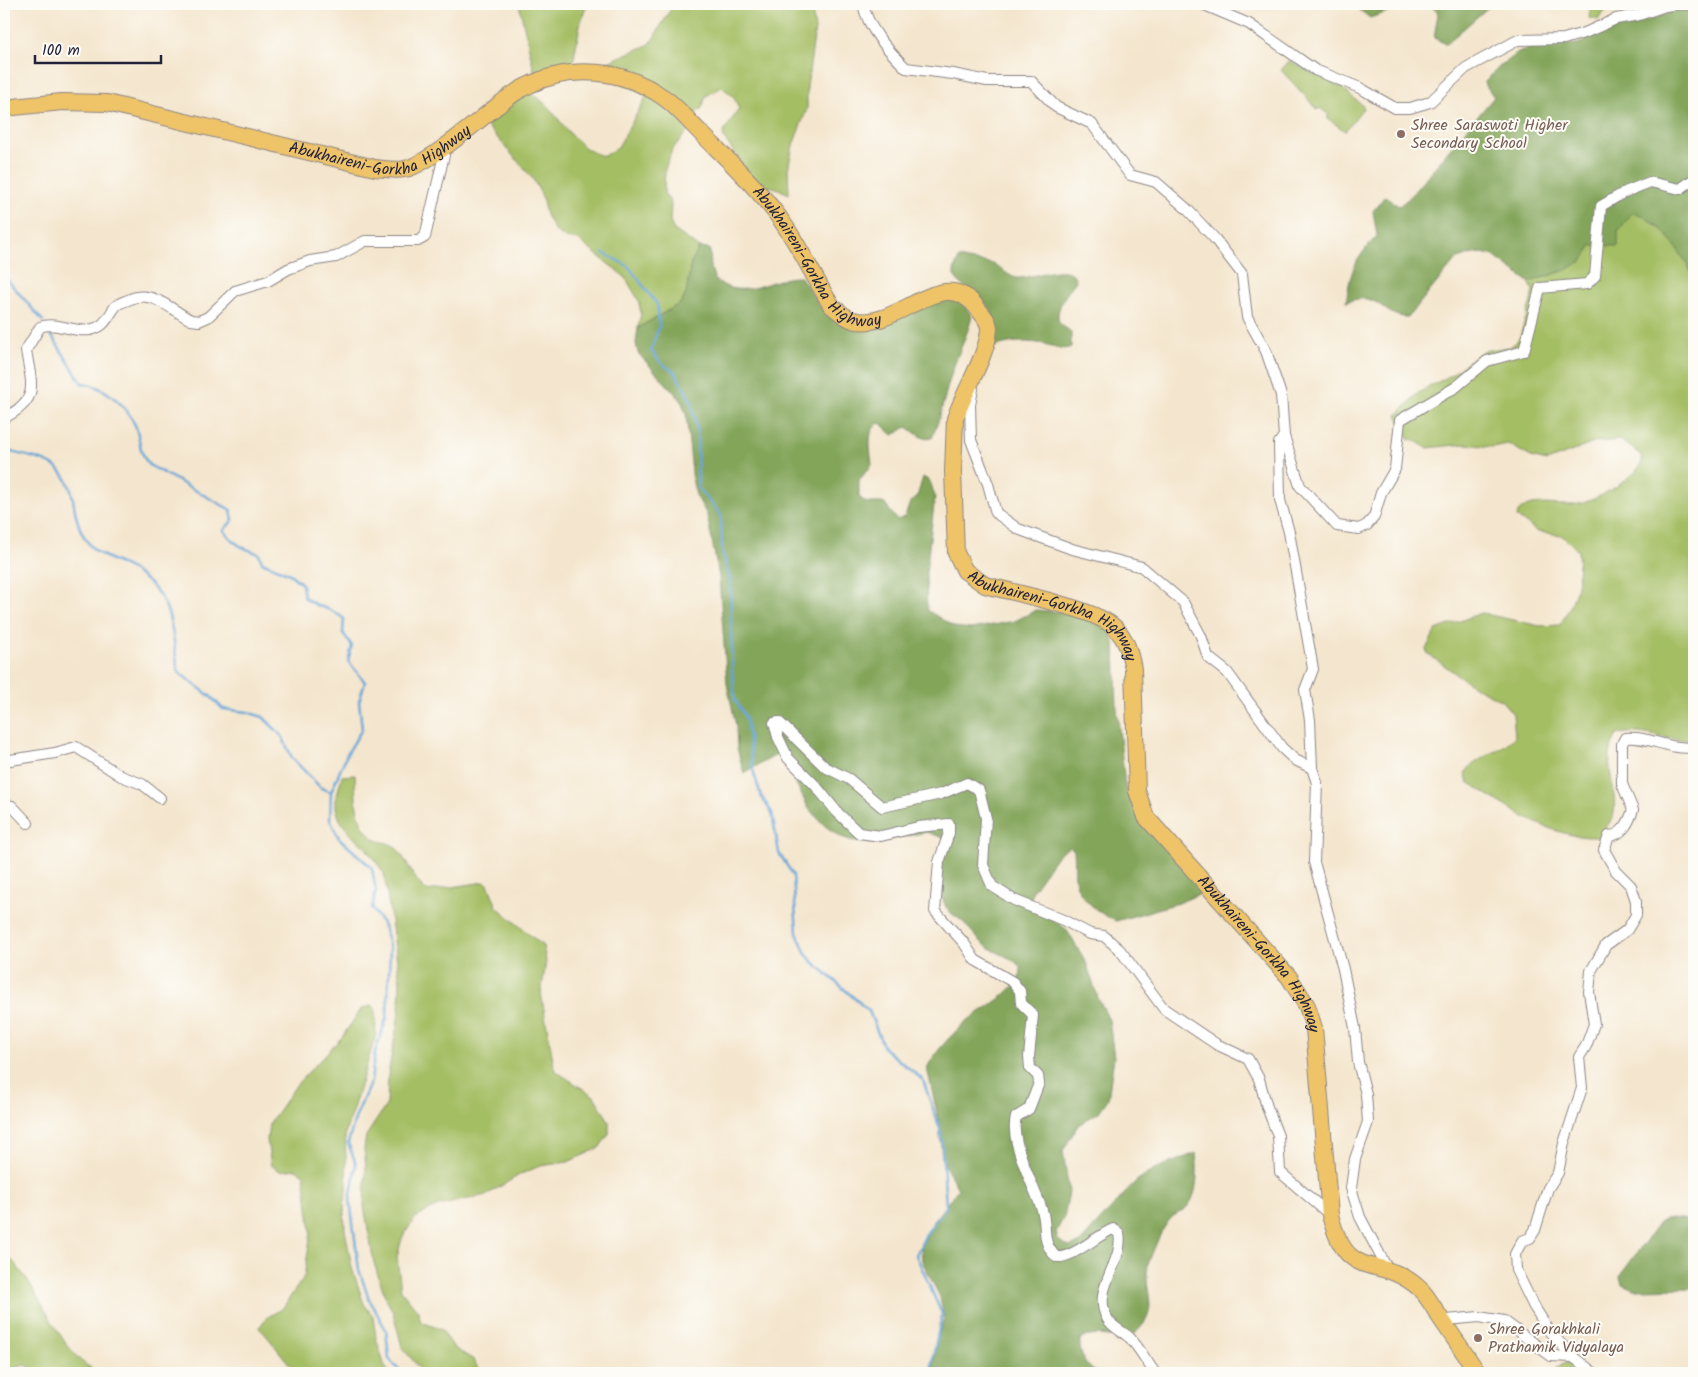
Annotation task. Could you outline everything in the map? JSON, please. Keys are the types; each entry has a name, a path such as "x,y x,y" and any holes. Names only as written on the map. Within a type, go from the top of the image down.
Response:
{"main road":[{"name":"Abukhaireni-Gorkha Highway","path":"4,108 62,102 107,103 375,168 395,170 407,169 442,148 525,86 546,78 579,72 600,72 624,77 642,84 665,98 726,158 785,226 831,305 840,313 852,320 866,322 914,306 942,291 958,292 975,304 988,321 989,330 979,361 960,402 955,419 954,541 959,563 969,575 985,585 1090,613 1103,618 1115,627 1122,636 1129,650 1133,669 1137,791 1146,817 1289,977 1307,1006 1316,1046 1330,1215 1336,1237 1354,1261 1389,1272 1419,1288 1478,1373"}],"street":[{"path":"863,4 866,15 877,35 906,68 987,81 1031,81 1056,107 1092,124 1130,175 1156,182 1187,209 1215,239 1242,274 1247,317 1266,351 1282,395 1284,436 1300,486 1337,526 1359,529 1367,525 1374,517 1381,493 1395,469 1400,420 1456,387 1487,361 1524,351 1540,288 1588,284 1595,276 1601,206 1625,192 1650,182 1680,189 1694,179"},
{"path":"1202,4 1249,24 1315,70 1360,88 1396,108 1410,108 1430,102 1466,68 1518,40 1564,39 1587,32 1616,19 1639,16 1665,6 1679,4 1694,5"},
{"path":"4,418 16,412 29,396 32,383 26,350 40,327 51,326 78,331 91,330 109,319 116,305 132,298 149,296 191,320 199,321 208,316 235,292 268,281 288,269 310,261 336,257 365,241 418,241 425,237 444,155 442,148"},
{"path":"979,361 970,405 971,440 988,484 996,513 1018,529 1072,550 1142,566 1183,602 1200,636 1208,658 1227,672 1282,748 1294,760 1312,768"},
{"path":"1284,436 1279,443 1280,500 1289,532 1313,669 1305,690 1310,720 1312,768 1317,783 1314,862 1343,969 1355,1028 1358,1062 1366,1094 1368,1122 1355,1160 1351,1188 1360,1216 1389,1272"},
{"path":"1154,1373 1129,1338 1119,1331 1107,1318 1103,1304 1102,1294 1112,1266 1119,1256 1119,1233 1113,1229 1098,1236 1064,1258 1056,1257 1048,1250 1044,1238 1043,1213 1029,1178 1013,1127 1016,1117 1029,1109 1039,1083 1038,1076 1030,1068 1028,1057 1033,1016 1021,1003 1020,991 1013,982 975,960 964,943 935,911 939,862 949,833 949,824 918,827 881,836 859,833 836,812 815,785 788,758 774,723 779,722 825,767 849,779 882,807 941,794 966,783 979,790 986,818 983,865 992,886 1014,900 1063,920 1090,934 1104,936 1120,950 1164,1009 1216,1044 1248,1058 1259,1079 1278,1136 1280,1172 1330,1215"},
{"path":"1594,1373 1573,1357 1550,1332 1533,1305 1516,1270 1515,1254 1522,1241 1530,1238 1535,1230 1548,1188 1558,1174 1564,1143 1578,1105 1582,1088 1579,1057 1586,1046 1594,1024 1589,992 1591,971 1606,945 1627,930 1636,915 1636,901 1631,886 1616,871 1604,850 1609,836 1616,836 1626,827 1633,810 1622,784 1622,744 1625,738 1636,737 1674,746 1694,747"},
{"path":"4,761 55,753 76,747 121,776 142,784 160,798"},
{"path":"4,805 12,806 28,823"},
{"path":"1445,1324 1447,1320 1479,1317 1504,1321 1551,1356 1573,1357"}],"green space":[{"path":"519,4 587,4 580,25 572,68 535,75"},
{"path":"674,4 811,4 815,29 807,87 807,109 793,145 788,169 789,194 774,187 760,186 724,138 723,133 739,109 734,97 722,87 706,96 702,108 690,119 594,68 650,44"},
{"path":"1352,4 1492,4 1446,44 1434,38 1438,13 1431,6 1396,9 1370,18"},
{"path":"1591,4 1617,4 1607,9 1598,20 1589,18"},
{"path":"1694,9 1694,276 1669,238 1653,223 1632,213 1618,231 1618,246 1592,245 1582,261 1566,270 1529,282 1492,255 1481,253 1468,255 1456,260 1408,317 1392,313 1374,301 1367,299 1346,302 1352,273 1358,259 1377,236 1373,211 1385,196 1399,206 1408,199 1494,97 1484,83 1499,67 1518,52 1531,47 1578,44 1620,23 1649,20 1675,11"},
{"path":"1289,61 1342,88 1364,107 1345,131 1327,118 1329,115 1320,108 1318,110 1281,70"},
{"path":"526,90 542,101 585,148 604,156 618,147 649,92 690,128 672,150 665,169 664,193 671,203 670,221 673,229 699,248 691,264 686,294 681,303 638,328 641,313 638,299 625,277 578,240 566,238 555,231 546,215 542,196 533,179 483,121"},
{"path":"1632,212 1643,216 1663,230 1681,252 1694,276 1694,359 1691,363 1694,428 1694,739 1674,739 1635,733 1617,735 1610,756 1615,803 1613,816 1599,837 1581,836 1563,833 1530,820 1468,782 1465,773 1470,767 1509,742 1515,736 1513,714 1502,701 1475,687 1428,654 1426,649 1436,630 1481,613 1540,626 1560,625 1574,597 1578,581 1578,550 1561,535 1538,532 1517,517 1518,512 1531,505 1572,505 1586,502 1606,493 1627,479 1641,464 1642,458 1638,452 1620,440 1596,442 1547,461 1531,457 1508,444 1492,447 1466,444 1427,448 1412,439 1409,440 1397,415 1418,393 1451,375 1483,351 1510,347 1515,343 1520,337 1531,301 1533,290 1529,282 1566,270 1592,245 1618,231"},
{"path":"699,248 710,249 711,268 715,280 737,289 748,289 779,280 801,277 820,306 838,323 868,327 942,297 959,299 972,316 952,372 932,438 921,437 907,427 893,435 880,423 875,426 872,430 870,441 872,465 859,480 859,497 867,503 884,503 897,520 905,517 910,502 917,497 923,477 930,481 935,496 926,573 927,610 954,627 971,629 1015,621 1036,610 1089,614 1108,626 1115,645 1117,709 1125,786 1138,817 1204,892 1178,903 1116,921 1096,909 1080,892 1075,878 1074,850 1070,847 1059,853 1033,890 1031,899 1034,906 1066,929 1086,962 1098,998 1109,1020 1114,1057 1108,1099 1099,1112 1078,1125 1063,1151 1069,1192 1064,1217 1056,1232 1058,1240 1069,1247 1079,1244 1136,1181 1157,1168 1196,1153 1197,1175 1195,1191 1189,1205 1167,1223 1150,1259 1147,1281 1150,1309 1141,1328 1129,1338 1097,1335 1082,1337 1080,1340 1084,1359 1089,1367 1097,1373 933,1373 935,1346 944,1318 940,1297 922,1261 921,1247 933,1222 958,1189 942,1160 939,1122 927,1068 938,1051 961,1026 1007,993 1020,977 1021,968 1012,960 984,944 963,922 948,910 941,893 940,884 944,838 926,832 875,843 856,842 841,837 825,826 809,809 783,759 778,754 744,773 737,748 736,726 727,684 719,577 707,515 696,495 693,483 686,413 681,400 638,353 636,343 638,328 681,303 686,294 691,263"},
{"path":"959,258 993,264 1016,278 1060,271 1073,275 1076,281 1060,306 1058,317 1059,322 1071,332 1071,347 1062,349 1041,343 1018,342 1003,344 989,349 992,325 991,311 983,301 955,277 954,269"},
{"path":"355,775 356,801 363,826 375,839 396,848 417,881 427,891 484,882 488,884 497,907 543,946 546,961 541,993 554,1066 557,1072 594,1096 609,1121 609,1134 599,1148 568,1162 540,1166 521,1174 486,1195 438,1206 415,1218 402,1238 397,1257 401,1290 418,1311 421,1322 441,1329 454,1348 474,1360 480,1373 423,1373 402,1347 393,1312 386,1299 374,1263 364,1206 366,1167 364,1149 366,1136 387,1104 388,1075 399,1014 400,981 384,873 366,848 349,833 340,820 336,808 336,798 342,776"},
{"path":"372,1006 375,1009 376,1035 345,1134 347,1187 344,1206 345,1230 352,1268 364,1304 373,1316 376,1338 385,1367 390,1373 299,1373 259,1328 266,1318 282,1309 304,1277 311,1232 304,1174 296,1169 280,1171 271,1165 267,1140 269,1124 297,1084 342,1037 362,1008"},
{"path":"1666,1219 1683,1219 1694,1224 1694,1288 1634,1289 1622,1284 1620,1277 1622,1273 1659,1223"},
{"path":"4,1252 34,1290 67,1345 79,1359 99,1373 43,1373 24,1365 4,1373"},
{"path":"1570,1360 1587,1373 1557,1373 1557,1368"}],"waterway":[{"path":"603,253 628,266 657,304 659,326 651,351 662,364 675,372 692,403 697,431 698,488 721,515 722,551 730,579 732,670 735,700 746,718 753,770 761,796 772,813 779,853 793,875 797,933 806,954 811,960 869,1011 884,1048 923,1080 941,1132 946,1207 926,1234 916,1255 942,1314 932,1362 932,1373"},
{"path":"4,276 43,321"},
{"path":"48,330 82,383 106,392 126,410 135,425 141,450 149,465 231,510 233,520 224,530 231,539 259,554 262,562 290,574 302,584 304,597 309,601 334,612 344,619 343,633 352,646 348,661 365,682 359,701 362,729 347,754 331,792 330,820 339,838 372,868 376,891 372,908 384,926 390,950 387,1017 375,1052 371,1081 356,1116 348,1143 356,1164 350,1200 359,1270 369,1299 386,1330 389,1359 402,1373"},
{"path":"4,450 42,460 59,470 71,490 79,526 89,544 102,555 143,578 154,588 168,612 178,672 210,696 223,709 247,712 263,717 282,736 292,758 321,788 331,792"}],"place":[{"name":"Shree Saraswoti Higher Secondary School","path":"1401,134"},
{"name":"Shree Gorakhkali Prathamik Vidyalaya","path":"1478,1338"}]}
